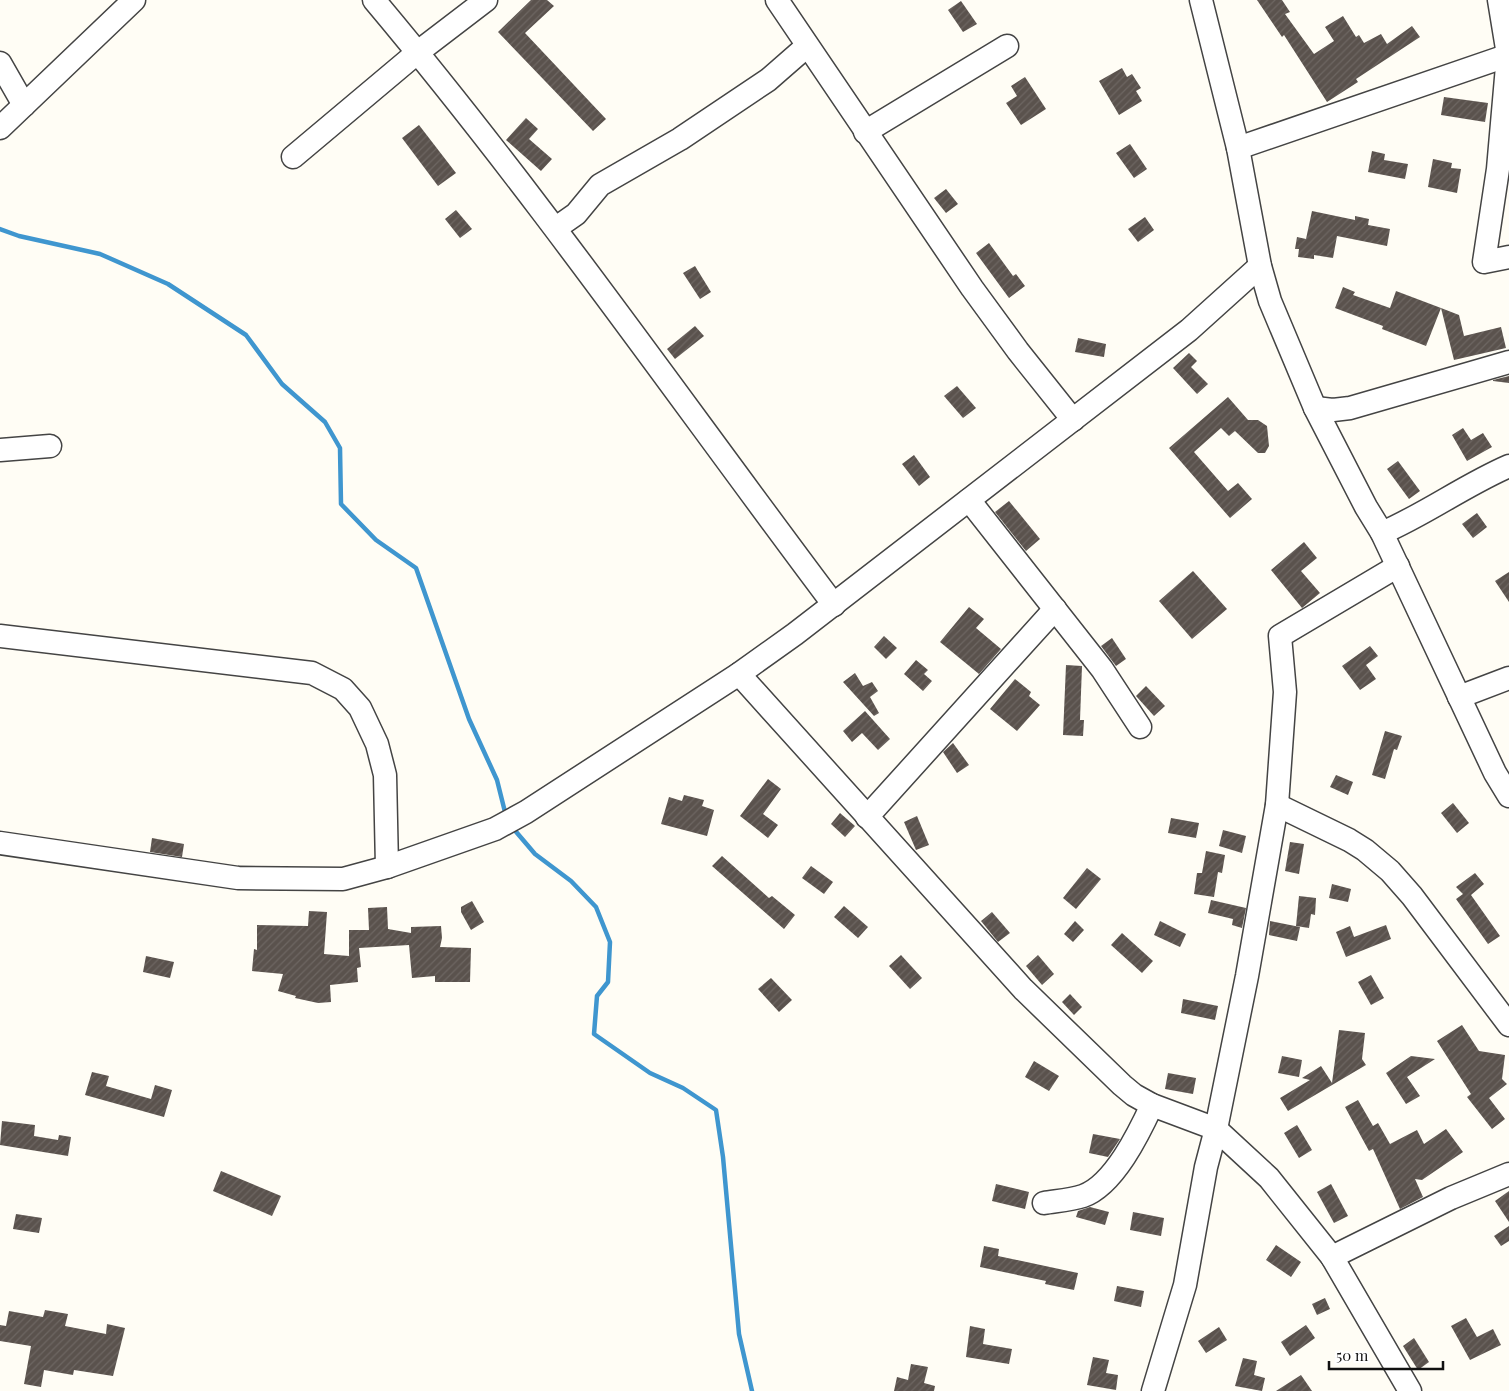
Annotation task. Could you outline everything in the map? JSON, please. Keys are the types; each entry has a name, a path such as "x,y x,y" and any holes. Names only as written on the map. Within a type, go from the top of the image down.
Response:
{"street":[{"path":"0,128 134,0"},
{"path":"374,0 418,52 556,228 692,416 834,605"},
{"path":"293,157 418,52 486,0"},
{"path":"777,0 972,288 1018,351 1074,420"},
{"path":"1201,0 1238,148 1260,266 1270,301 1315,408 1366,507 1382,533 1495,773 1509,796"},
{"path":"1499,0 1509,55 1498,169 1484,262 1509,257"},
{"path":"556,228 576,214 600,185 680,139 768,80 807,46"},
{"path":"865,132 1007,46"},
{"path":"1238,148 1509,55"},
{"path":"0,63 24,104"},
{"path":"0,843 238,878 342,880 387,867 495,829 526,812 739,674 834,605 1189,330 1260,266"},
{"path":"1315,408 1333,410 1350,408 1509,362"},
{"path":"0,450 50,446"},
{"path":"1382,533 1407,522 1481,478 1509,466"},
{"path":"969,500 1102,669 1140,727"},
{"path":"1172,1391 1156,1380 1185,1285 1206,1167 1216,1129 1277,805 1285,692 1280,636 1398,566"},
{"path":"867,817 1055,609"},
{"path":"0,636 312,673 343,689 360,708 377,744 385,775 387,867"},
{"path":"739,674 1023,989 1122,1085 1152,1105 1216,1129 1269,1178 1332,1257 1410,1391"},
{"path":"1459,697 1509,678"},
{"path":"1277,805 1349,840 1365,850 1390,871 1412,896 1509,1025"},
{"path":"1044,1203 1084,1196 1106,1180 1121,1161 1152,1105"},
{"path":"1332,1257 1451,1198 1509,1174"}],"building":[{"path":"531,0 547,0 554,6 525,33 606,119 593,131 498,32"},
{"path":"1257,0 1282,0 1290,12 1285,14 1314,54 1334,41 1325,27 1343,16 1356,37 1359,35 1364,43 1381,34 1387,44 1412,26 1420,37 1356,79 1358,82 1327,102 1284,35 1282,37"},
{"path":"961,1 977,24 963,32 948,10"},
{"path":"1122,68 1127,77 1132,74 1141,88 1136,91 1142,101 1119,115 1099,81"},
{"path":"1025,77 1046,109 1021,125 1006,103 1017,96 1011,86"},
{"path":"1444,97 1488,103 1485,122 1441,115"},
{"path":"526,118 538,129 529,139 552,159 541,171 506,140"},
{"path":"419,125 456,173 438,186 402,138"},
{"path":"1130,144 1147,169 1134,178 1116,153"},
{"path":"1372,151 1385,154 1384,160 1408,164 1405,179 1368,172"},
{"path":"1433,159 1452,163 1451,168 1461,169 1457,193 1428,187"},
{"path":"946,189 958,204 946,213 934,198"},
{"path":"456,210 472,229 460,238 445,219"},
{"path":"1312,211 1355,220 1355,216 1369,219 1368,225 1390,229 1387,246 1337,236 1333,258 1314,255 1314,259 1298,257 1299,249 1295,249 1297,237 1306,239"},
{"path":"1145,217 1154,230 1138,242 1128,229"},
{"path":"989,243 1013,276 1016,274 1025,286 1009,298 976,253"},
{"path":"695,266 711,292 700,299 683,273"},
{"path":"1343,287 1355,292 1353,295 1390,308 1396,291 1441,308 1426,346 1382,329 1383,326 1335,308"},
{"path":"1441,308 1459,315 1464,336 1501,327 1506,348 1454,360"},
{"path":"695,326 704,336 675,359 667,349"},
{"path":"1078,338 1106,344 1104,357 1075,352"},
{"path":"1189,353 1197,361 1191,367 1208,384 1197,394 1173,368"},
{"path":"1509,376 1509,383 1493,381 1493,380"},
{"path":"957,386 976,408 963,418 944,396"},
{"path":"1228,397 1248,420 1258,420 1267,426 1269,446 1265,453 1258,453 1235,431 1229,436 1221,428 1194,452 1228,491 1238,483 1252,499 1230,518 1169,448"},
{"path":"1463,428 1471,440 1483,433 1492,447 1467,461 1452,435"},
{"path":"914,455 930,477 919,486 902,464"},
{"path":"1398,461 1420,491 1409,499 1387,469"},
{"path":"1009,501 1040,539 1026,551 995,512"},
{"path":"1477,513 1487,527 1473,538 1462,524"},
{"path":"1304,542 1317,558 1301,571 1320,593 1302,608 1271,570"},
{"path":"1193,571 1227,609 1192,639 1159,601"},
{"path":"1509,572 1509,602 1495,581"},
{"path":"969,607 984,619 976,628 1001,649 979,674 940,642"},
{"path":"884,636 897,648 886,659 874,647"},
{"path":"1112,638 1126,659 1116,666 1101,646"},
{"path":"1370,646 1378,656 1366,665 1376,679 1360,690 1342,666"},
{"path":"916,660 928,670 924,674 932,681 923,691 904,674"},
{"path":"1066,665 1082,666 1080,720 1084,720 1083,736 1063,735"},
{"path":"855,673 863,686 872,682 878,691 870,697 879,713 874,716 843,682"},
{"path":"1015,679 1031,692 1029,696 1040,705 1017,731 990,709"},
{"path":"1146,686 1165,706 1154,716 1136,696"},
{"path":"865,711 890,739 878,750 862,733 852,742 843,731"},
{"path":"1385,731 1402,736 1397,750 1394,749 1385,779 1372,775"},
{"path":"953,743 969,765 957,773 943,752"},
{"path":"1336,775 1353,782 1348,795 1330,787"},
{"path":"768,779 781,789 763,814 778,825 768,838 740,816"},
{"path":"684,795 704,800 702,806 714,810 707,836 661,824 669,797 682,801"},
{"path":"1453,803 1469,823 1457,833 1441,813"},
{"path":"840,813 855,826 845,837 831,824"},
{"path":"917,816 929,845 916,850 904,822"},
{"path":"1171,818 1199,823 1196,838 1168,833"},
{"path":"1223,830 1246,836 1242,853 1219,846"},
{"path":"152,838 184,844 182,857 150,852"},
{"path":"1290,842 1304,844 1299,874 1285,871"},
{"path":"1206,851 1225,855 1222,873 1218,872 1214,897 1194,894 1197,873 1202,873"},
{"path":"722,856 769,898 772,896 795,915 784,929 712,866"},
{"path":"811,866 833,882 824,894 802,878"},
{"path":"1087,868 1101,879 1076,909 1063,898"},
{"path":"1475,873 1484,884 1471,895 1500,936 1488,944 1456,899 1463,894 1456,887"},
{"path":"1332,884 1351,889 1348,902 1329,898"},
{"path":"1299,896 1316,898 1315,915 1311,914 1309,928 1296,926"},
{"path":"1211,900 1246,908 1242,928 1232,925 1233,919 1208,913"},
{"path":"472,901 484,922 471,930 461,912 461,907"},
{"path":"844,906 868,927 858,938 834,917"},
{"path":"387,907 388,929 411,933 411,927 441,926 442,938 440,947 471,948 470,982 435,982 435,976 412,978 409,945 359,948 361,967 357,968 358,982 330,985 331,1002 318,1003 295,998 296,996 278,991 283,974 252,971 254,949 257,950 257,925 308,926 309,911 327,912 324,954 349,956 349,930 369,930 368,908"},
{"path":"992,912 1010,933 998,942 981,921"},
{"path":"1075,921 1084,930 1073,942 1064,934"},
{"path":"1160,921 1186,934 1180,947 1154,935"},
{"path":"1270,921 1300,927 1297,941 1269,935"},
{"path":"1386,925 1391,939 1346,957 1336,932 1350,926 1354,937"},
{"path":"1122,933 1153,961 1142,973 1111,945"},
{"path":"901,955 922,978 910,989 889,966"},
{"path":"1038,955 1054,974 1042,985 1026,966"},
{"path":"146,956 174,962 170,978 143,972"},
{"path":"1371,975 1384,998 1371,1005 1358,982"},
{"path":"771,978 792,1000 779,1012 758,989"},
{"path":"1070,994 1082,1007 1074,1015 1062,1002"},
{"path":"1183,999 1218,1006 1215,1020 1181,1013"},
{"path":"1462,1025 1479,1051 1505,1055 1502,1079 1507,1084 1489,1098 1505,1119 1492,1129 1467,1097 1471,1094 1437,1041"},
{"path":"1339,1030 1365,1033 1362,1059 1366,1065 1288,1111 1280,1098 1310,1080 1302,1078 1321,1066 1332,1083"},
{"path":"1282,1056 1302,1060 1299,1077 1278,1073"},
{"path":"1411,1056 1435,1059 1407,1077 1420,1096 1406,1104 1386,1073"},
{"path":"1034,1061 1059,1076 1049,1091 1025,1077"},
{"path":"92,1072 109,1076 106,1086 151,1099 155,1085 172,1090 164,1117 85,1095"},
{"path":"1168,1073 1196,1078 1193,1094 1165,1089"},
{"path":"1358,1100 1373,1126 1378,1123 1390,1144 1417,1130 1424,1144 1446,1129 1463,1152 1422,1180 1415,1179 1423,1197 1400,1209 1373,1149 1369,1151 1345,1107"},
{"path":"2,1121 35,1125 34,1136 58,1140 59,1135 71,1137 68,1156 0,1145"},
{"path":"1297,1125 1312,1150 1299,1158 1284,1133"},
{"path":"1093,1134 1120,1139 1108,1157 1089,1153"},
{"path":"221,1171 281,1196 272,1216 213,1191"},
{"path":"996,1184 1029,1192 1025,1209 992,1201"},
{"path":"1331,1184 1348,1216 1334,1223 1317,1192"},
{"path":"1509,1191 1509,1222 1495,1201"},
{"path":"1090,1207 1109,1212 1105,1225 1076,1217 1078,1211"},
{"path":"1133,1212 1164,1218 1161,1236 1130,1230"},
{"path":"16,1214 42,1218 39,1233 13,1229"},
{"path":"1509,1226 1509,1241 1501,1246 1494,1236"},
{"path":"1276,1245 1301,1262 1291,1277 1266,1260"},
{"path":"984,1246 999,1249 998,1256 1078,1273 1074,1290 1045,1284 1046,1281 980,1267"},
{"path":"1117,1286 1144,1291 1141,1307 1114,1301"},
{"path":"1325,1298 1330,1309 1317,1315 1312,1304"},
{"path":"45,1310 68,1314 65,1326 106,1334 107,1324 125,1328 113,1376 74,1370 73,1375 44,1370 41,1387 24,1384 31,1346 0,1341 0,1325 6,1326 9,1311 43,1317"},
{"path":"1466,1318 1477,1337 1493,1329 1501,1345 1470,1360 1451,1326"},
{"path":"1306,1325 1315,1338 1290,1356 1281,1342"},
{"path":"970,1326 985,1329 983,1344 1012,1349 1009,1364 966,1357"},
{"path":"1219,1327 1227,1340 1206,1353 1198,1341"},
{"path":"1414,1338 1429,1362 1418,1370 1403,1346"},
{"path":"1093,1357 1109,1360 1106,1373 1118,1375 1116,1390 1087,1385"},
{"path":"1243,1358 1257,1361 1254,1375 1265,1378 1262,1391 1235,1386"},
{"path":"911,1364 928,1367 924,1383 935,1386 934,1391 894,1391 897,1377 908,1380"},
{"path":"1301,1375 1312,1391 1276,1391"}],"waterway":[{"path":"0,229 19,236 100,254 168,284 246,335 282,384 325,422 340,448 341,504 376,540 416,568 469,719 497,780 506,816"},
{"path":"512,827 535,854 571,881 596,907 610,942 608,982 597,996 594,1034 650,1073 683,1088 716,1110 723,1157 739,1334 752,1391"}]}
